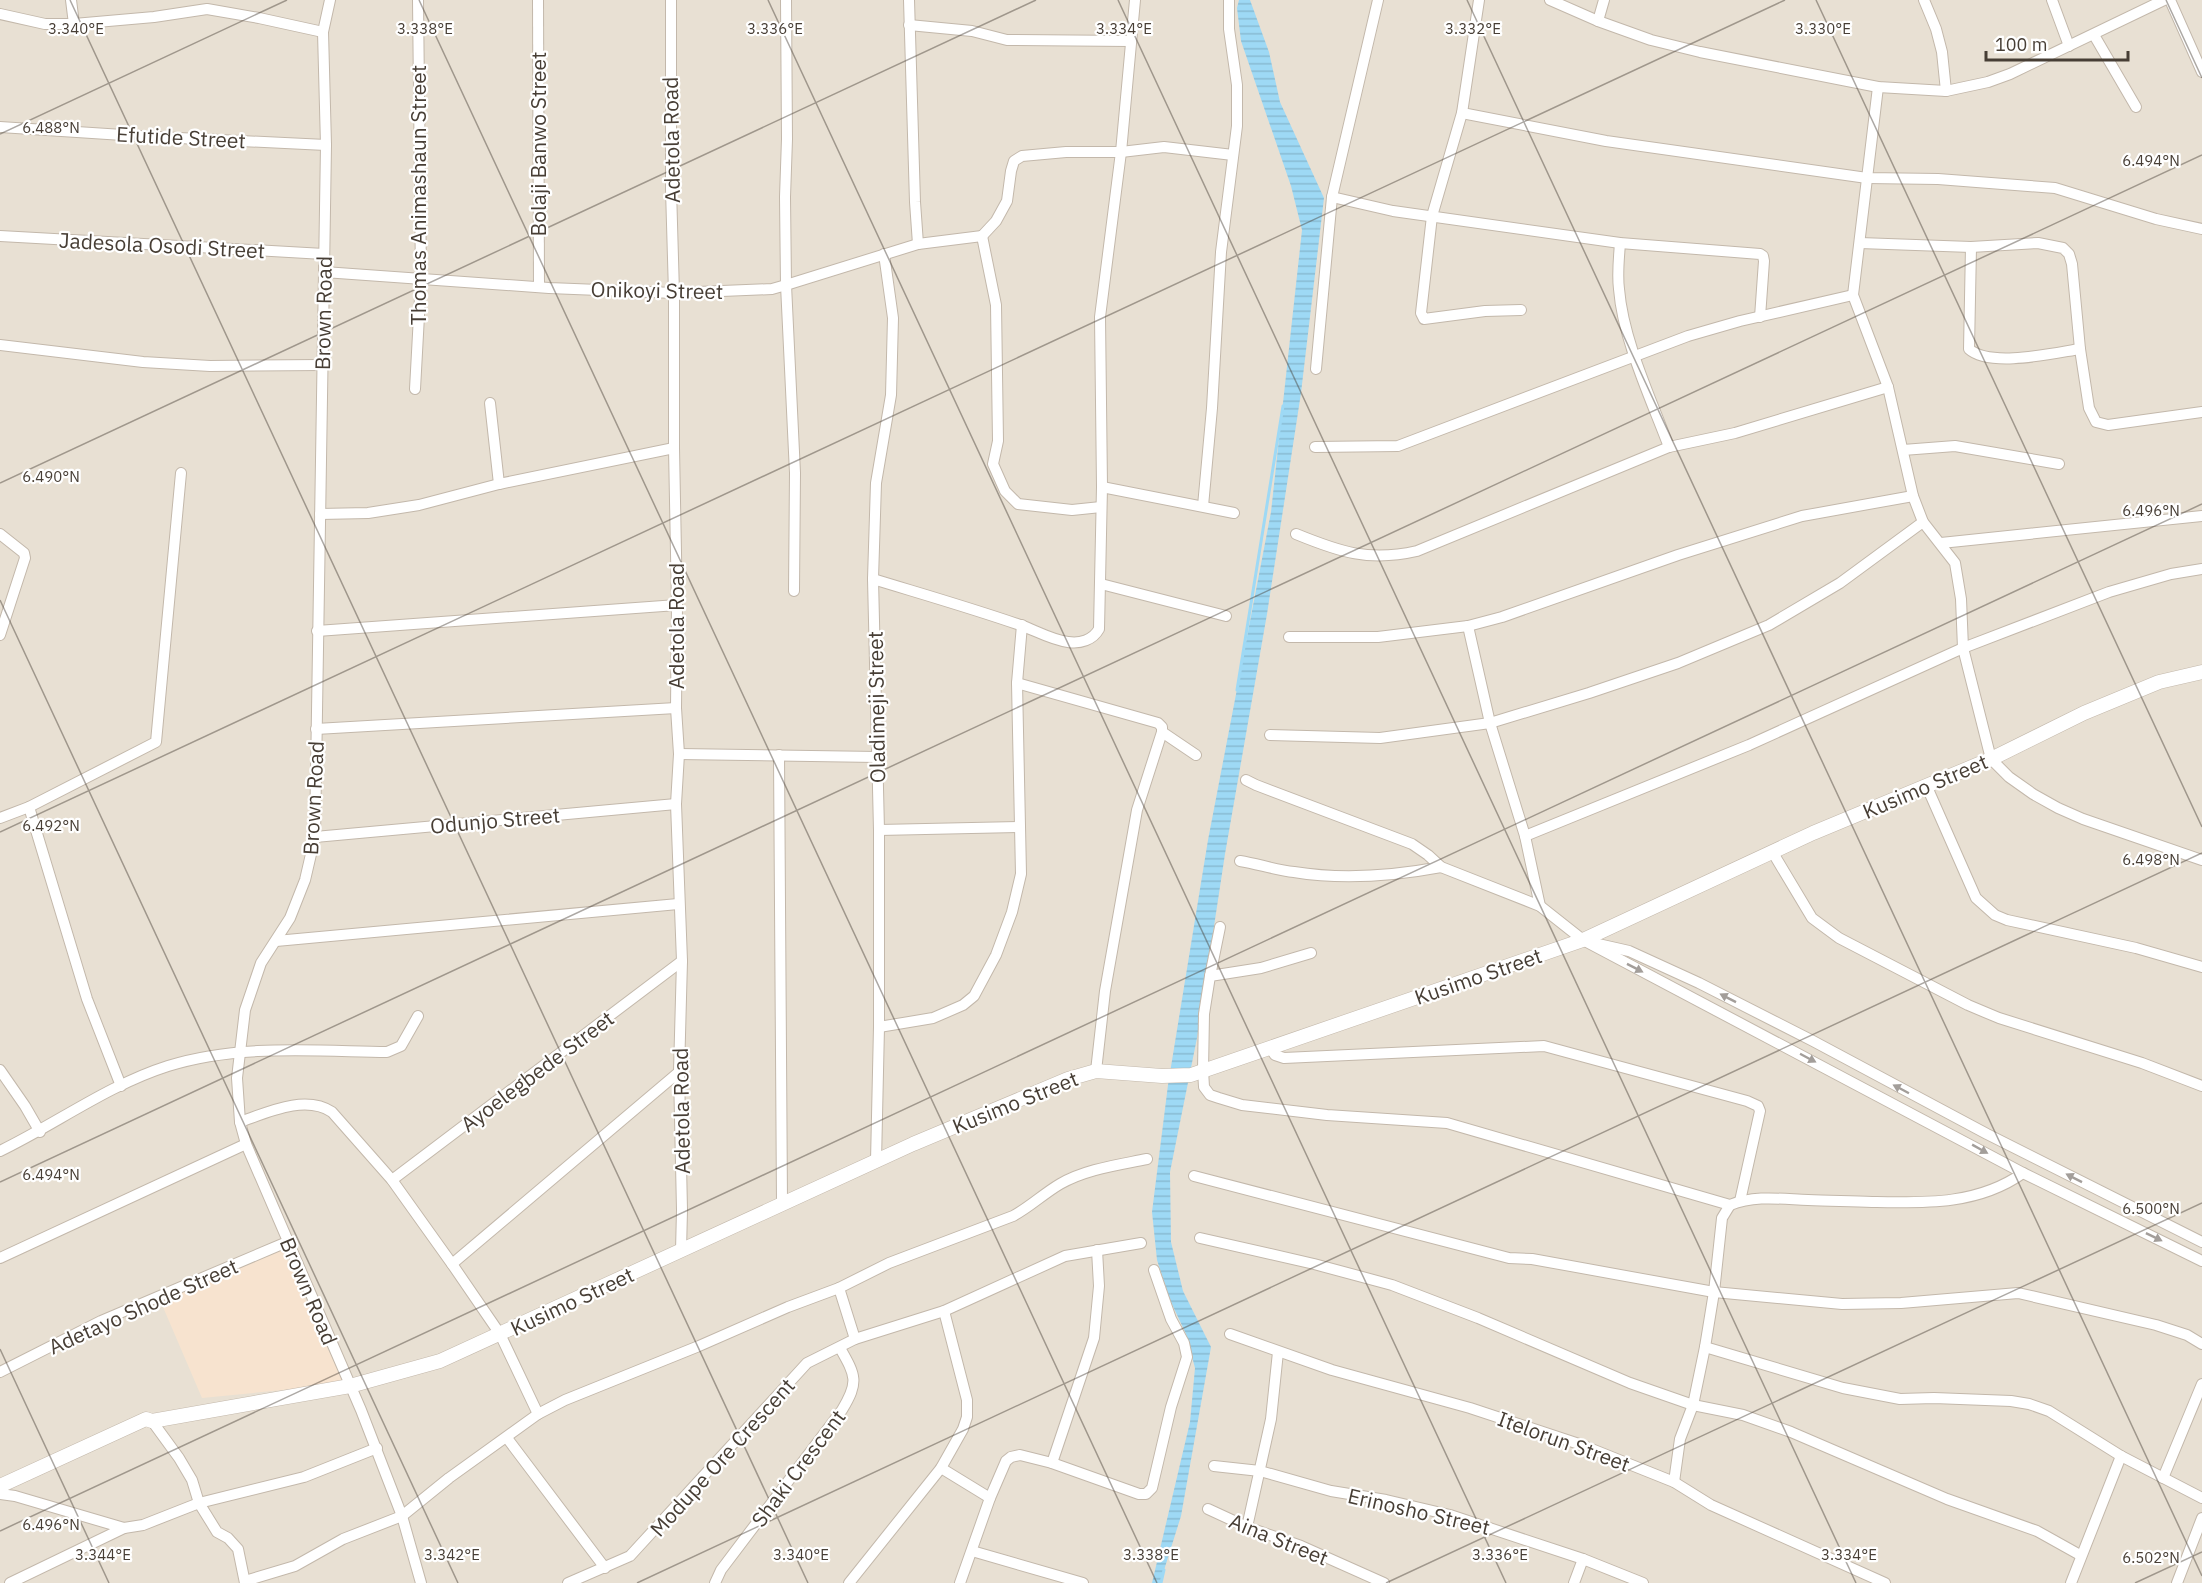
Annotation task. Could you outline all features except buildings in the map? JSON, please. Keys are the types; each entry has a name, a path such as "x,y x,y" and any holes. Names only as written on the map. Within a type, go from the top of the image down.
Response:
{"street":[{"path":"71,0 74,24"},
{"name":"Brown Road","path":"330,0 323,32 326,145 315,837 305,880 290,918 261,963 245,1010 237,1078 240,1122 246,1144 376,1449 402,1516 422,1583"},
{"name":"Thomas Animashaun Street","path":"415,389 421,279 418,0"},
{"name":"Bolaji Banwo Street","path":"538,0 539,287"},
{"name":"Adetola Road","path":"671,0 676,708 679,754 676,804 678,904 682,961 679,1072 681,1251"},
{"path":"786,0 786,285 795,473 794,591"},
{"path":"909,0 918,244"},
{"path":"873,579 1022,625 1068,642 1086,640 1095,636 1100,629 1102,488 1100,317 1121,152 1135,0"},
{"path":"1203,506 1212,408 1221,252 1238,115 1229,29 1229,0"},
{"path":"1316,369 1332,197 1378,0"},
{"path":"1479,0 1462,113 1431,216 1422,317 1424,319 1485,311 1521,310"},
{"path":"1550,0 1598,21 1651,40 1700,52 1878,87 1946,91 1988,82 2010,74 2164,0"},
{"path":"1598,21 1604,0"},
{"path":"1924,0 1936,29 1942,52 1946,91"},
{"path":"2052,0 2069,46"},
{"path":"2170,0 2202,72"},
{"path":"0,14 45,24 74,24 154,17 205,4 323,32"},
{"path":"909,25 972,31 1007,40 1130,41"},
{"path":"2094,35 2136,107"},
{"path":"1878,87 1853,295 1888,387 1913,496 1923,522 1955,562 1959,580 1963,648 1991,759 2009,777 2058,808 2083,819 2202,860"},
{"path":"1462,113 1606,141 1867,178 1938,179 2055,188 2156,219 2202,230"},
{"name":"Efutide Street","path":"0,127 326,145"},
{"path":"1101,507 1072,510 1018,504 1005,491 993,464 998,441 996,305 982,236 996,221 1007,201 1014,161 1022,156 1066,152 1121,152 1164,147 1233,155"},
{"path":"1332,197 1393,211 1620,243 1760,254 1764,261 1760,316"},
{"name":"Jadesola Osodi Street","path":"0,236 324,254"},
{"name":"Onikoyi Street","path":"324,272 539,287 674,293 762,289 786,285 918,244 982,236"},
{"path":"1620,243 1618,289 1635,357 1669,447"},
{"path":"1860,243 1971,247 2038,243 2063,248 2069,254 2089,408 2096,422 2108,425 2202,412"},
{"path":"1971,247 1969,350 1975,355 1986,357 2022,358 2080,349"},
{"name":"Oladimeji Street","path":"876,1161 879,830 873,579 876,483 891,384 893,318 884,254"},
{"path":"1315,447 1398,446 1689,336 1760,316 1853,295"},
{"path":"0,345 143,362 210,366 322,365"},
{"path":"1296,534 1359,555 1398,555 1417,551 1669,447 1735,433 1888,387"},
{"path":"490,403 499,484"},
{"path":"1903,450 1955,446 2059,464"},
{"path":"320,514 368,513 419,505 499,484 674,448"},
{"path":"0,818 29,807 156,742 181,473"},
{"path":"1102,488 1234,513"},
{"path":"1290,636 1378,638 1467,626 1502,617 1678,555 1802,516 1913,496"},
{"path":"1941,543 2202,516"},
{"path":"1270,735 1380,738 1490,723 1589,693 1678,663 1769,625 1840,583 1923,522"},
{"path":"0,534 24,552 25,558 0,634"},
{"path":"1525,836 1749,745 1963,648 2109,592 2171,574 2202,569"},
{"path":"1101,584 1226,616"},
{"path":"317,631 677,605"},
{"path":"879,1028 948,1013 974,996 996,955 1012,912 1021,874 1017,682 1022,625"},
{"path":"1467,626 1490,723 1525,836 1540,906"},
{"name":"Kusimo Street","path":"0,1486 146,1419 152,1421 350,1386 440,1361 876,1161 1037,1092 1096,1071 1166,1076 1197,1072 1583,940 1813,833 1991,759 2085,713 2150,686 2182,675 2202,672"},
{"path":"1017,682 1158,723 1162,727 1137,810 1105,991 1096,1071"},
{"path":"316,729 676,708"},
{"path":"1162,732 1196,755"},
{"path":"679,754 877,757"},
{"path":"779,755 782,1203"},
{"path":"1246,780 1412,844 1441,867 1540,906 1583,940 2023,1173 2202,1261"},
{"path":"1928,787 1976,898 1995,915 2007,920 2136,948 2202,967"},
{"name":"Odunjo Street","path":"315,837 676,804"},
{"path":"29,807 87,999 121,1086"},
{"path":"879,830 1020,827"},
{"path":"1773,853 1812,918 1839,938 1968,1005 1999,1018 2142,1063 2202,1086"},
{"path":"1240,861 1293,872 1339,876 1400,875 1441,867"},
{"path":"276,941 678,904"},
{"path":"1220,927 1210,976 1197,1072 1210,1095 1242,1105 1328,1115 1448,1123 1735,1203 1772,1197 1843,1202 1936,1202 1989,1192 2006,1185 2023,1173"},
{"path":"1583,940 1629,951 1699,983 1814,1041 1987,1134 2202,1242"},
{"path":"1210,976 1261,968 1311,953"},
{"name":"Ayoelegbede Street","path":"392,1180 682,961"},
{"path":"0,1151 40,1132 85,1104 166,1067 200,1058 239,1052 387,1052 401,1046 418,1016"},
{"path":"1270,1048 1275,1055 1284,1058 1544,1046 1747,1101 1758,1106 1760,1111 1735,1203 1722,1218 1705,1347 1694,1405 1680,1439 1674,1482"},
{"path":"0,1070 40,1132"},
{"path":"452,1264 679,1072"},
{"path":"240,1122 299,1105 325,1107 332,1112 392,1180 500,1334 538,1414"},
{"path":"0,1258 246,1144"},
{"path":"152,1421 192,1480 199,1503 217,1532 228,1538 238,1549 245,1582 295,1566 343,1539 402,1516 449,1478 538,1414 565,1400 839,1288 889,1263 1013,1216 1026,1210 1061,1184 1078,1176 1111,1166 1147,1159"},
{"path":"1194,1176 1509,1258 1541,1261 1714,1292 1842,1304 1901,1303 2018,1293 2156,1325 2187,1335 2202,1344"},
{"path":"2094,1207 2102,1192"},
{"path":"1200,1238 1314,1263 1392,1285 1478,1318 1630,1383 1694,1405 1743,1415 1791,1432 1947,1500 2037,1531 2080,1555"},
{"name":"Adetayo Shode Street","path":"0,1372 101,1322 287,1242"},
{"name":"Modupe Ore Crescent","path":"568,1583 630,1556 639,1548 807,1363 855,1339 944,1311 1065,1256 1141,1243"},
{"path":"1052,1463 1094,1338 1100,1286 1097,1250"},
{"path":"960,1583 990,1498 1006,1461 1011,1457 1020,1455 1052,1463 1139,1494 1146,1494 1152,1488 1171,1407 1187,1358 1184,1343 1171,1319 1154,1270"},
{"path":"839,1288 855,1339"},
{"path":"849,1583 941,1468 963,1429 967,1417 967,1400 944,1311"},
{"name":"Itelorun Street","path":"1230,1334 1332,1370 1527,1425 1674,1482 1711,1505 1884,1583"},
{"path":"1705,1347 1843,1388 1900,1399 1934,1398 2011,1401 2029,1404 2049,1411 2121,1456 2202,1498"},
{"name":"Shaki Crescent","path":"715,1583 721,1570 854,1392 855,1380 840,1348"},
{"path":"1247,1527 1270,1419 1278,1352"},
{"path":"2163,1478 2202,1384"},
{"path":"507,1438 605,1568"},
{"path":"10,1583 124,1528 144,1525 199,1503 304,1477 376,1449"},
{"path":"2071,1583 2080,1555 2121,1456"},
{"name":"Erinosho Street","path":"1214,1466 1260,1471 1331,1491 1386,1500 1450,1515 1583,1559 1642,1583"},
{"path":"941,1468 990,1498"},
{"path":"0,1494 15,1496 124,1528"},
{"name":"Aina Street","path":"1208,1509 1247,1527 1301,1546 1384,1583"},
{"path":"2177,1583 2202,1518"},
{"path":"972,1551 1083,1583"},
{"path":"1575,1583 1583,1559"},
{"path":"591,1573 598,1583"}],"shaded area":[{"path":"0,0 2202,0 2202,1583 0,1583"},
{"path":"282,1249 344,1384 202,1398 160,1300"}],"water":[{"path":"1239,0 1250,0 1269,52 1280,102 1324,198 1301,393 1267,614 1225,854 1197,1038 1170,1172 1171,1242 1183,1291 1211,1347 1181,1516 1160,1583 1152,1583 1190,1422 1195,1368 1186,1334 1170,1300 1157,1260 1152,1212 1168,1085 1208,840 1271,512 1302,230 1291,186 1241,41 1237,8"}],"waterway":[{"path":"1237,690 1283,406"},
{"path":"1161,1583 1164,1570"}]}
